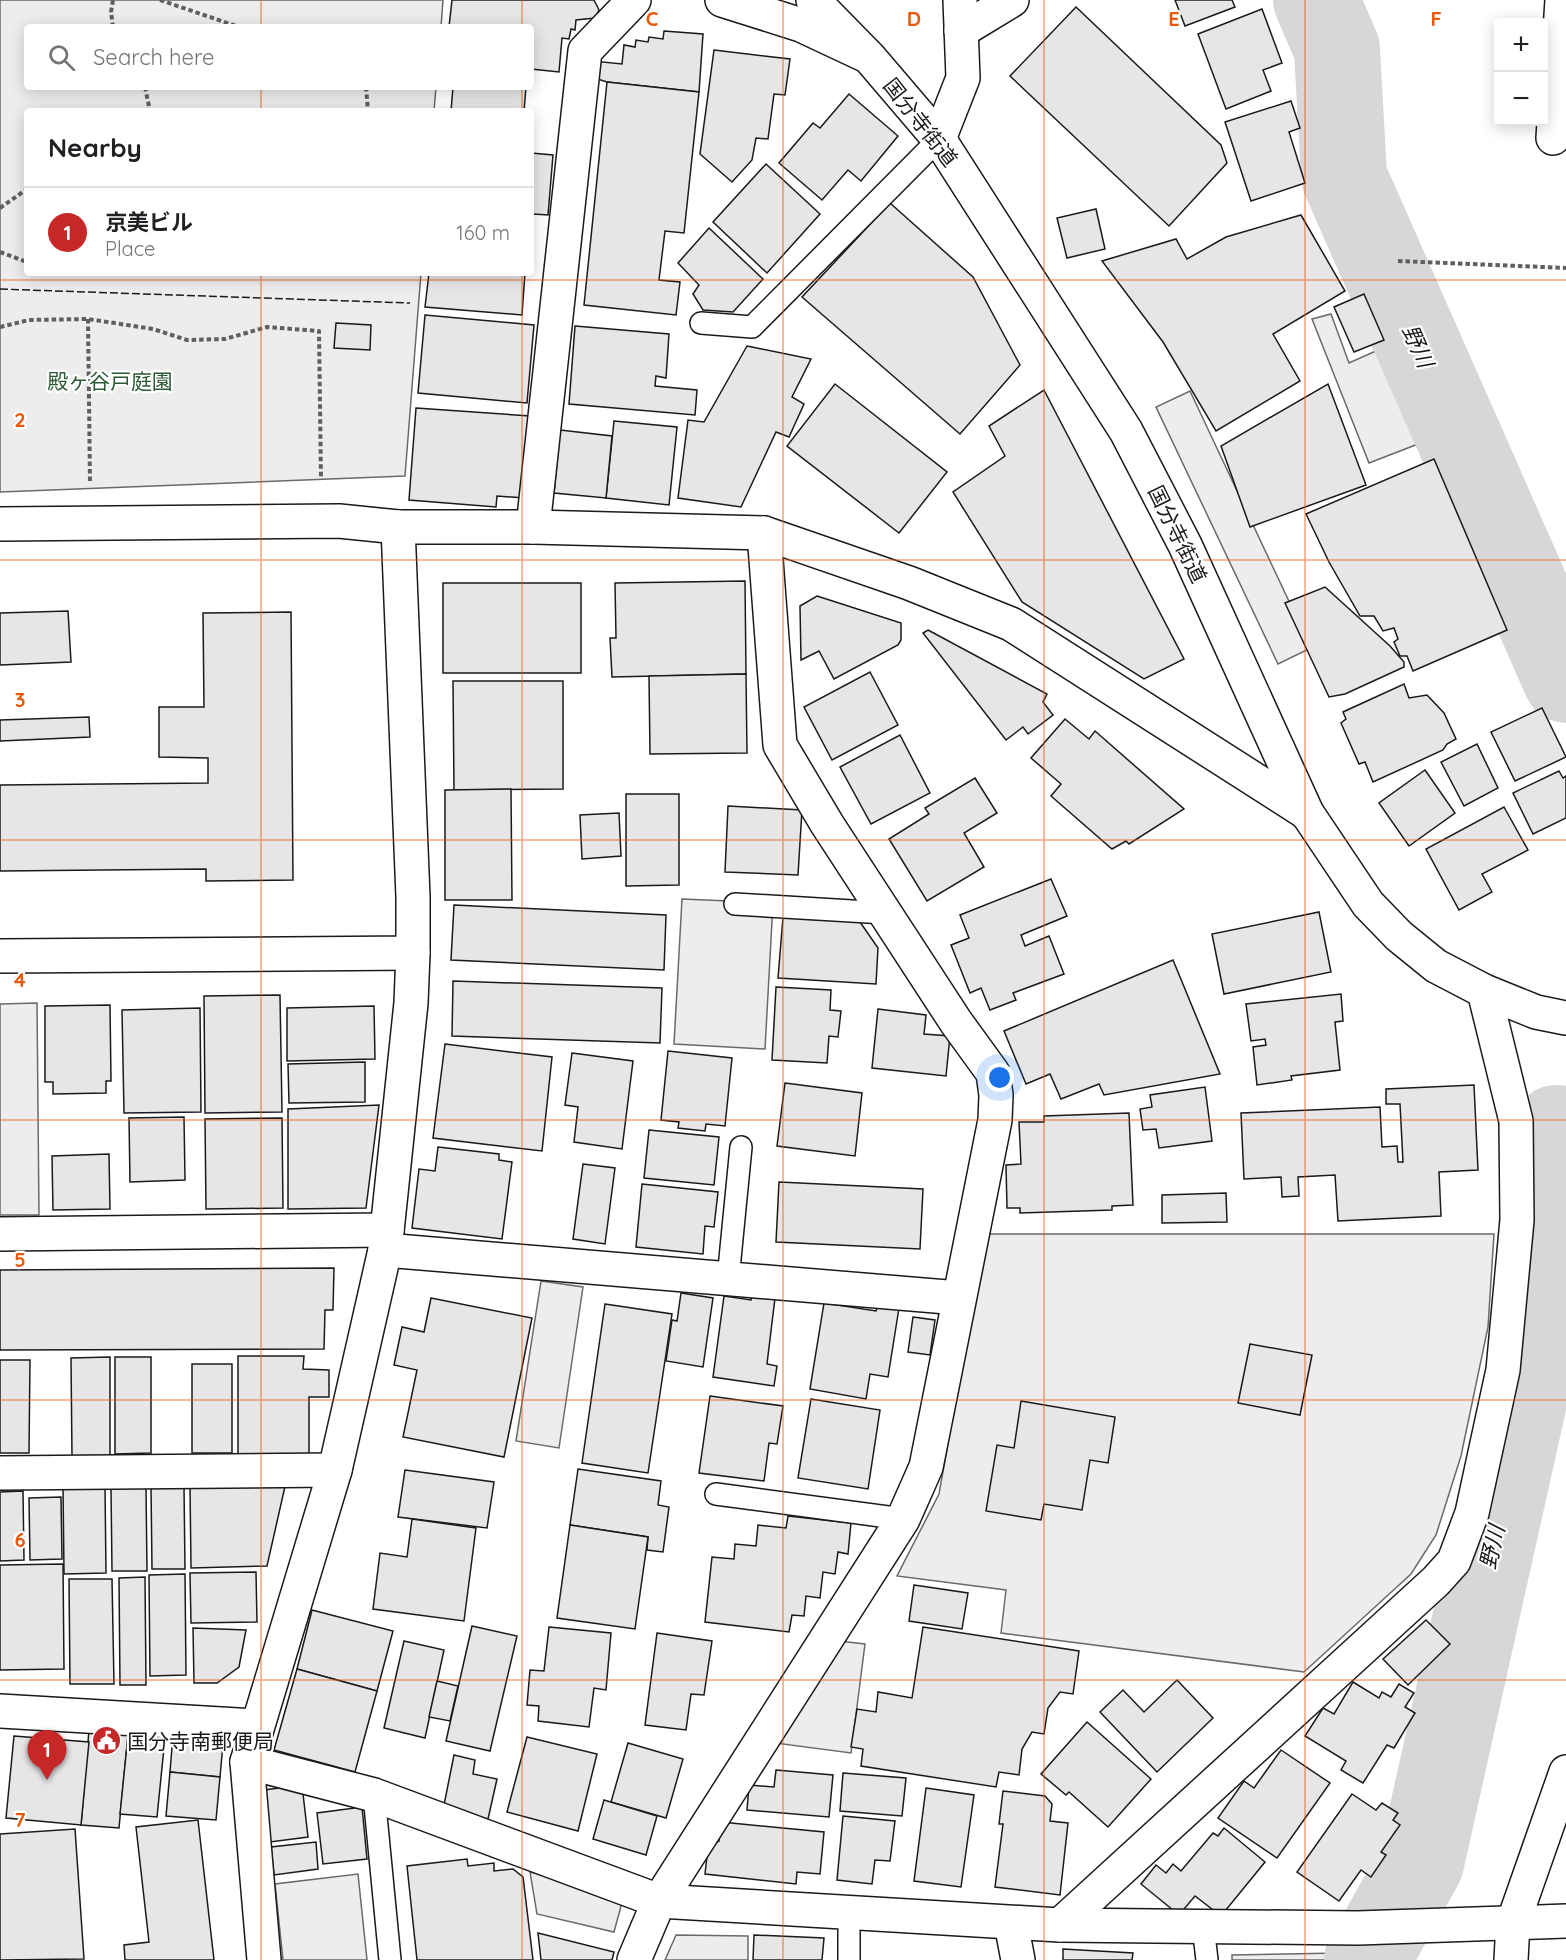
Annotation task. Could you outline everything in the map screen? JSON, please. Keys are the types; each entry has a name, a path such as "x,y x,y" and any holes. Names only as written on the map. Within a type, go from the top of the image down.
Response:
{"street":[{"path":"533,527 585,51 634,0"},
{"path":"722,0 801,25 869,57"},
{"name":"国分寺街道","path":"813,0 869,57 939,139 1126,431 1185,544 1307,813 1368,904 1399,936 1436,966 1484,992 1536,1012 1566,1017"},
{"path":"939,139 963,78 961,15 1012,0"},
{"path":"1553,138 1562,0"},
{"path":"0,524 339,521 398,527 533,527 764,533 909,583 1011,624 1307,813"},
{"path":"264,1960 247,1762 335,1470 386,1240 411,1003 413,897 398,527"},
{"path":"634,1960 659,1901 903,1519 926,1467 995,1120 996,1095 993,1073 956,1022 885,913 780,745 764,533"},
{"path":"0,957 413,953"},
{"path":"1060,1925 1436,1581 1454,1561 1472,1513 1503,1370 1517,1220 1516,1120 1484,992"},
{"path":"0,1234 386,1240 728,1279 959,1298"},
{"path":"0,1473 335,1470"},
{"path":"0,1711 256,1726"},
{"path":"247,1762 374,1795 659,1901 1060,1925 1358,1928 1566,1921"},
{"path":"1511,1960 1513,1923 1566,1772"},
{"path":"1011,1923 1018,1960"}],"lane":[{"path":"701,323 752,327 939,139"},
{"path":"735,904 885,913"},
{"path":"728,1279 741,1148"},
{"path":"716,1494 903,1519"},
{"path":"374,1795 390,1960"},
{"path":"849,1913 849,1960"},
{"path":"1203,1926 1207,1960"}],"path":[{"path":"113,0 113,24"},
{"path":"160,0 229,24"},
{"path":"146,90 149,108"},
{"path":"366,90 368,108"},
{"path":"0,208 24,191"},
{"path":"0,252 24,261"},
{"path":"1398,261 1566,268"},
{"path":"0,327 28,320 88,320 153,329 187,340 225,339 267,327 319,331 321,484"},
{"path":"88,320 90,491"}],"shaded area":[{"name":"殿ヶ谷戸庭園","path":"0,0 443,0 441,24 24,24 24,90 436,90 434,108 24,108 24,276 421,276 405,476 0,492"},
{"path":"1331,314 1349,363 1387,346 1431,439 1369,463 1312,319"},
{"path":"1190,391 1311,648 1278,664 1156,407"},
{"path":"682,899 773,903 765,1049 674,1044"},
{"path":"37,1003 39,1215 0,1215 0,1004"},
{"path":"985,1234 1494,1234 1488,1327 1461,1456 1436,1535 1411,1574 1304,1672 1001,1633 1006,1590 897,1576 939,1494"},
{"path":"541,1281 583,1287 559,1448 516,1441"},
{"path":"839,1641 865,1644 851,1753 775,1743"},
{"path":"530,1872 624,1895 614,1932 537,1914"},
{"path":"358,1874 367,1960 283,1960 275,1884"},
{"path":"676,1935 748,1936 748,1960 665,1960"},
{"path":"1340,1953 1340,1960 1232,1960 1232,1955"}],"building":[{"path":"452,0 594,0 599,10 595,18 576,20 575,30 571,29 569,39 562,38 559,72 534,69 534,24 449,24"},
{"path":"1175,0 1232,0 1235,7 1185,26"},
{"path":"1076,7 1221,145 1227,163 1169,226 1010,76"},
{"path":"1262,9 1282,63 1263,70 1271,91 1226,109 1198,34"},
{"path":"664,31 703,34 699,92 607,82 591,77 593,61 622,64 624,45 635,47 636,40 648,42 649,37 663,39"},
{"path":"714,50 790,59 785,95 774,94 768,139 756,138 752,160 732,182 700,154"},
{"path":"607,82 699,92 684,233 665,231 659,280 680,282 676,315 584,305"},
{"path":"453,90 526,90 524,108 451,108"},
{"path":"849,94 898,136 861,181 848,170 822,200 779,163 813,123 820,128"},
{"path":"1291,101 1300,128 1289,132 1305,183 1251,201 1225,122"},
{"path":"534,153 553,155 548,215 534,214"},
{"path":"766,164 820,214 767,273 713,222"},
{"path":"890,203 973,277 1020,365 960,434 802,297"},
{"path":"1096,209 1105,249 1067,258 1057,218"},
{"path":"1301,215 1345,291 1273,334 1300,381 1216,431 1163,342 1102,261 1176,239 1187,259 1226,237"},
{"path":"709,228 763,279 733,312 703,310 693,294 699,285 678,263"},
{"path":"429,276 525,276 522,315 425,307"},
{"path":"1364,294 1384,340 1354,352 1334,307"},
{"path":"425,315 534,325 527,403 418,393"},
{"path":"336,323 371,325 370,350 334,348"},
{"path":"575,326 669,334 666,378 656,376 655,386 697,390 695,415 569,404"},
{"path":"747,346 811,359 792,397 804,404 789,437 776,432 741,507 678,498 688,420 704,422"},
{"path":"835,384 947,472 899,533 787,446"},
{"path":"1328,384 1366,485 1250,527 1221,446"},
{"path":"1044,390 1184,659 1144,679 1022,602 953,492 1005,456 989,426"},
{"path":"416,408 530,416 524,498 497,496 496,507 409,500"},
{"path":"614,421 677,427 669,505 606,498"},
{"path":"560,430 612,436 606,498 554,493"},
{"path":"1434,459 1507,630 1413,671 1407,656 1400,656 1394,642 1398,639 1394,628 1383,631 1374,616 1360,616 1329,562 1306,514"},
{"path":"745,581 746,674 612,677 610,638 616,638 615,583"},
{"path":"443,583 581,583 581,673 443,673"},
{"path":"1325,587 1390,646 1404,662 1404,667 1345,694 1329,697 1285,603"},
{"path":"817,596 901,623 901,640 898,645 834,679 819,651 801,660 800,606"},
{"path":"68,611 71,662 0,665 0,613"},
{"path":"291,612 293,880 206,881 206,869 0,871 0,785 208,783 208,758 159,757 159,707 204,707 203,613"},
{"path":"928,630 1047,694 1043,702 1053,715 1028,734 1023,727 1006,740 923,633"},
{"path":"870,672 898,725 832,760 804,707"},
{"path":"746,674 747,753 650,754 649,676"},
{"path":"453,681 563,681 563,789 454,790"},
{"path":"1404,684 1409,698 1427,695 1444,713 1456,739 1447,744 1443,750 1373,782 1365,762 1359,764 1341,723 1346,719 1343,712"},
{"path":"1542,708 1566,757 1515,781 1491,732"},
{"path":"89,717 90,737 0,741 0,720"},
{"path":"1065,719 1089,739 1095,731 1184,809 1129,844 1126,841 1112,849 1051,796 1061,784 1031,758"},
{"path":"900,735 930,793 871,824 840,767"},
{"path":"1477,744 1498,788 1464,806 1441,762"},
{"path":"1425,770 1455,813 1409,846 1379,803"},
{"path":"1559,771 1563,778 1566,776 1566,818 1533,834 1513,793"},
{"path":"975,778 997,813 964,833 984,867 927,901 889,839 929,814 925,808"},
{"path":"511,789 512,900 445,900 445,790"},
{"path":"626,794 679,794 679,885 626,886"},
{"path":"728,806 802,810 798,875 725,872"},
{"path":"1504,807 1528,850 1482,874 1492,892 1459,910 1426,849"},
{"path":"619,813 621,856 582,859 580,815"},
{"path":"1051,879 1067,916 1021,935 1025,946 1049,936 1064,974 1013,993 1016,1000 990,1010 981,988 970,993 951,945 969,938 960,915"},
{"path":"454,905 666,915 664,970 451,960"},
{"path":"1319,912 1331,972 1224,994 1212,934"},
{"path":"783,917 860,922 878,948 876,984 778,978"},
{"path":"1173,960 1220,1074 1104,1095 1099,1084 1061,1099 1050,1074 1026,1084 1004,1031"},
{"path":"453,981 662,988 660,1043 452,1036"},
{"path":"776,987 831,990 830,1010 841,1011 838,1037 829,1036 827,1063 772,1060"},
{"path":"1341,994 1343,1021 1335,1022 1340,1070 1291,1076 1292,1080 1257,1085 1253,1047 1266,1045 1265,1039 1251,1041 1246,1004"},
{"path":"280,995 282,1112 205,1113 204,996"},
{"path":"110,1005 111,1081 106,1081 106,1093 53,1094 53,1082 45,1082 45,1006"},
{"path":"374,1006 375,1059 287,1061 287,1008"},
{"path":"200,1008 201,1112 124,1113 122,1010"},
{"path":"878,1009 926,1015 924,1034 950,1036 946,1076 872,1068"},
{"path":"445,1044 552,1057 542,1151 433,1138"},
{"path":"668,1051 732,1058 725,1126 706,1124 705,1131 678,1128 679,1122 661,1120"},
{"path":"572,1053 633,1061 622,1149 574,1142 578,1107 565,1105"},
{"path":"365,1062 365,1102 289,1103 288,1064"},
{"path":"785,1083 862,1093 855,1156 777,1146"},
{"path":"1474,1085 1478,1170 1439,1172 1441,1216 1338,1221 1335,1175 1298,1177 1299,1196 1282,1197 1281,1177 1244,1179 1241,1113 1380,1107 1382,1147 1397,1146 1398,1162 1403,1162 1400,1104 1386,1104 1386,1089"},
{"path":"1205,1087 1212,1141 1159,1148 1156,1129 1143,1130 1140,1109 1152,1107 1150,1095"},
{"path":"379,1105 366,1208 288,1209 288,1109"},
{"path":"1129,1113 1133,1205 1112,1206 1112,1210 1020,1213 1020,1208 1007,1208 1006,1165 1021,1164 1019,1122 1044,1122 1044,1116"},
{"path":"184,1117 185,1180 130,1182 129,1118"},
{"path":"282,1118 283,1208 206,1209 205,1119"},
{"path":"649,1130 719,1137 714,1185 644,1178"},
{"path":"438,1147 499,1154 499,1160 512,1162 502,1239 412,1228 419,1169 435,1171"},
{"path":"109,1154 110,1209 53,1210 52,1156"},
{"path":"583,1164 615,1168 605,1244 573,1239"},
{"path":"779,1182 923,1189 920,1249 776,1242"},
{"path":"642,1184 718,1192 714,1227 705,1226 703,1254 636,1247"},
{"path":"1226,1193 1227,1222 1162,1223 1162,1195"},
{"path":"334,1268 333,1310 325,1310 324,1349 0,1350 0,1270"},
{"path":"681,1293 713,1298 703,1367 666,1361 672,1320 677,1321"},
{"path":"752,1295 775,1298 767,1364 777,1366 774,1386 713,1377 724,1296 751,1300"},
{"path":"431,1298 532,1318 504,1457 403,1437 417,1370 394,1365 402,1327 424,1332"},
{"path":"824,1303 876,1311 878,1305 899,1308 888,1377 870,1374 866,1399 810,1389"},
{"path":"605,1304 672,1314 648,1473 582,1463"},
{"path":"913,1317 935,1320 930,1355 908,1352"},
{"path":"1250,1344 1312,1355 1300,1415 1238,1403"},
{"path":"238,1356 304,1356 303,1369 329,1370 329,1397 309,1397 309,1454 238,1454"},
{"path":"110,1357 110,1456 72,1457 71,1358"},
{"path":"115,1357 151,1357 151,1453 115,1454"},
{"path":"0,1360 30,1360 29,1453 0,1453"},
{"path":"192,1364 232,1364 232,1453 192,1453"},
{"path":"710,1396 783,1406 777,1444 769,1443 764,1481 699,1473"},
{"path":"811,1399 880,1410 868,1489 798,1478"},
{"path":"1021,1401 1115,1417 1108,1463 1090,1460 1082,1510 1044,1504 1041,1520 986,1511 997,1445 1014,1448"},
{"path":"578,1469 661,1481 658,1505 669,1507 663,1552 647,1550 648,1537 570,1525"},
{"path":"405,1470 494,1482 487,1528 398,1517"},
{"path":"286,1482 267,1566 191,1568 190,1486"},
{"path":"63,1486 105,1486 106,1573 64,1574"},
{"path":"151,1486 184,1486 185,1569 152,1569"},
{"path":"111,1487 146,1487 147,1571 112,1571"},
{"path":"23,1491 24,1560 0,1561 0,1492"},
{"path":"61,1497 62,1559 30,1560 29,1498"},
{"path":"788,1516 851,1523 848,1554 838,1552 835,1574 823,1572 820,1598 806,1596 804,1616 792,1615 789,1632 705,1622 712,1557 734,1559 735,1544 756,1546 758,1525 786,1528"},
{"path":"412,1519 476,1528 464,1621 373,1609 380,1553 407,1557"},
{"path":"570,1525 648,1537 635,1629 557,1618"},
{"path":"63,1564 64,1669 0,1670 0,1565"},
{"path":"256,1572 257,1622 191,1623 190,1573"},
{"path":"185,1574 186,1675 150,1676 149,1575"},
{"path":"145,1577 146,1685 120,1685 119,1578"},
{"path":"69,1579 112,1579 114,1684 70,1684"},
{"path":"914,1585 968,1593 962,1629 909,1621"},
{"path":"312,1610 393,1631 377,1691 297,1669"},
{"path":"1426,1620 1450,1644 1408,1685 1383,1659"},
{"path":"472,1626 517,1636 490,1751 446,1741"},
{"path":"549,1627 611,1633 606,1690 594,1688 589,1727 538,1721 539,1706 527,1705 530,1670 544,1671"},
{"path":"923,1627 1079,1651 1073,1694 1060,1692 1048,1708 1044,1734 1032,1732 1022,1749 1019,1775 999,1772 996,1787 861,1766 863,1749 851,1747 857,1709 876,1712 878,1692 912,1698"},
{"path":"193,1628 246,1630 239,1667 217,1683 194,1683"},
{"path":"657,1633 712,1641 704,1695 691,1694 686,1730 645,1725"},
{"path":"404,1641 444,1650 425,1738 384,1728"},
{"path":"297,1669 377,1691 355,1772 274,1750"},
{"path":"1177,1680 1213,1718 1157,1772 1100,1712 1123,1690 1144,1712"},
{"path":"437,1681 458,1686 450,1721 429,1717"},
{"path":"1353,1682 1379,1698 1382,1692 1391,1697 1399,1684 1414,1693 1405,1707 1415,1713 1394,1748 1387,1745 1363,1783 1341,1770 1346,1761 1305,1736 1323,1708 1334,1714"},
{"path":"1087,1722 1151,1779 1108,1827 1069,1792 1066,1795 1041,1774"},
{"path":"89,1730 128,1735 119,1828 81,1825"},
{"path":"173,1734 215,1736 223,1744 220,1777 170,1772"},
{"path":"128,1735 165,1738 157,1817 120,1814"},
{"path":"14,1736 89,1742 81,1825 6,1818"},
{"path":"527,1737 597,1754 578,1831 507,1812"},
{"path":"628,1743 683,1759 666,1818 611,1802"},
{"path":"1281,1750 1330,1783 1277,1858 1218,1818 1244,1781 1254,1788"},
{"path":"454,1755 475,1760 473,1774 497,1779 488,1819 443,1810"},
{"path":"776,1770 833,1775 829,1817 747,1810 749,1785 774,1787"},
{"path":"170,1772 220,1777 216,1820 166,1816"},
{"path":"843,1773 906,1778 902,1816 840,1811"},
{"path":"302,1785 308,1837 270,1842 264,1790"},
{"path":"926,1788 974,1795 961,1887 914,1881"},
{"path":"1003,1791 1045,1796 1052,1804 1050,1821 1068,1823 1060,1895 995,1887 1003,1824 999,1824"},
{"path":"1352,1794 1376,1810 1382,1803 1398,1813 1393,1820 1400,1825 1381,1852 1386,1855 1371,1877 1361,1870 1339,1901 1297,1872"},
{"path":"604,1800 657,1816 646,1855 593,1839"},
{"path":"362,1807 367,1859 323,1864 317,1813"},
{"path":"843,1816 895,1821 890,1861 875,1860 872,1884 837,1880"},
{"path":"198,1820 214,1960 125,1960 124,1945 149,1942 136,1827"},
{"path":"721,1822 824,1832 820,1874 797,1872 796,1884 705,1874 708,1847 719,1841"},
{"path":"1224,1828 1265,1862 1221,1916 1195,1896 1179,1915 1141,1884 1156,1865 1166,1873 1173,1864 1181,1871 1213,1833 1218,1836"},
{"path":"75,1829 84,1959 0,1960 0,1834"},
{"path":"316,1842 318,1869 274,1875 271,1847"},
{"path":"467,1859 468,1866 494,1863 494,1871 513,1869 523,1877 533,1960 417,1960 407,1866"},
{"path":"538,1933 614,1952 612,1960 541,1960"},
{"path":"754,1935 824,1938 822,1960 753,1960"},
{"path":"1063,1949 1133,1953 1132,1960 1063,1960"}],"waterway":[{"name":"野川","path":"1316,0 1337,49 1344,177 1566,680"},
{"name":"野川","path":"1367,1960 1421,1863 1530,1374 1556,1128 1566,1129"}],"fence":[{"path":"0,289 410,303"}],"place":[{"name":"国分寺南郵便局","path":"106,1741"},
{"name":"京美ビル","path":"47,1780"}]}
